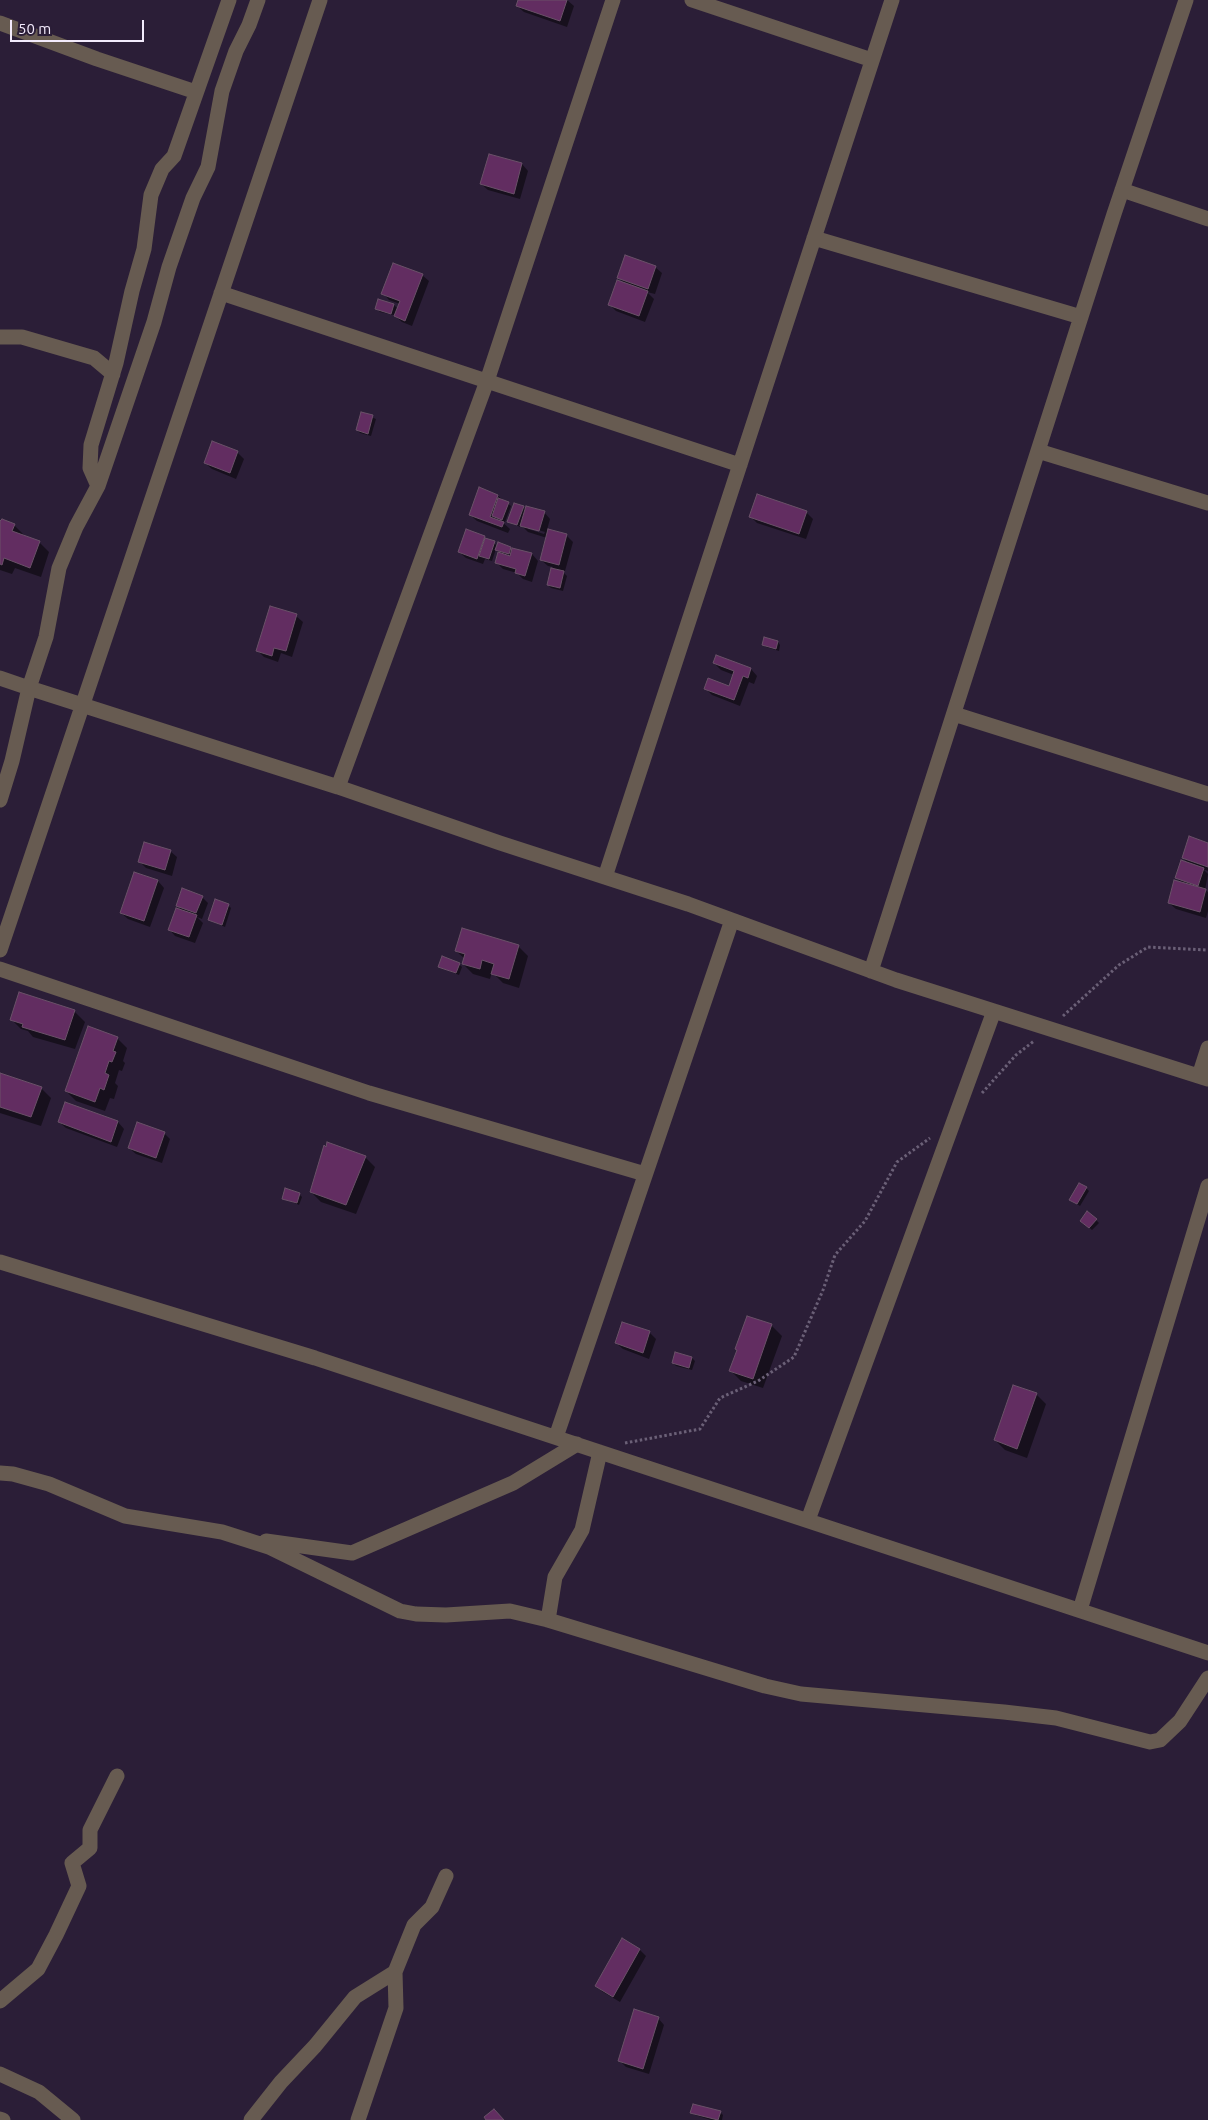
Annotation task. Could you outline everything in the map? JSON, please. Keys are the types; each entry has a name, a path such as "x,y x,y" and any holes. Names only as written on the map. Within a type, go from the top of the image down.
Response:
{"street":[{"path":"98,486 90,468 91,445 113,374 144,249 151,195 162,169 174,156 229,0"},
{"path":"0,800 12,761 29,688 46,637 59,568 76,527 98,486 154,322 169,267 193,198 208,167 222,91 236,51 249,25 258,0"},
{"path":"0,950 320,0"},
{"path":"338,787 487,381 613,0"},
{"path":"692,0 872,60"},
{"path":"605,877 892,0"},
{"path":"871,971 1122,190 1186,0"},
{"path":"0,23 97,59 196,92"},
{"path":"1122,190 1208,219"},
{"path":"814,238 1081,317"},
{"path":"221,293 740,465"},
{"path":"0,337 22,337 94,358 113,374"},
{"path":"1038,451 1208,503"},
{"path":"0,678 338,787 732,920 871,971 1203,1077 1208,1048"},
{"path":"954,714 1208,794"},
{"path":"556,1438 732,920"},
{"path":"0,969 369,1093 646,1174"},
{"path":"808,1520 994,1011"},
{"path":"1080,1610 1208,1186"},
{"path":"0,1262 315,1358 1208,1653"},
{"path":"240,1538 352,1552 513,1483 576,1444"},
{"path":"548,1620 555,1577 582,1530 600,1452"},
{"path":"0,1474 12,1474 49,1484 126,1516 222,1532 269,1547 400,1611 416,1614 446,1615 510,1611 548,1620 673,1660 801,1694 1056,1718 1150,1742 1160,1740 1180,1722 1208,1678"},
{"path":"0,2001 38,1969 47,1952 79,1886 72,1863 90,1848 90,1830 117,1776"},
{"path":"358,2120 396,2008 395,1972 414,1925 432,1907 446,1876"},
{"path":"251,2120 281,2082 315,2046 355,1997 395,1972"},
{"path":"0,2074 39,2092 73,2120"}],"path":[{"path":"979,1098 1016,1055 1050,1028 1119,965 1148,947 1208,950"},
{"path":"622,1443 700,1429 720,1398 758,1381 794,1357 823,1290 835,1255 865,1221 898,1162 956,1118"}],"building":[{"path":"518,0 567,0 560,21 516,6"},
{"path":"489,154 522,163 514,194 480,184"},
{"path":"625,255 656,266 648,289 617,278"},
{"path":"393,263 423,274 405,321 394,316 400,301 381,294"},
{"path":"617,280 648,291 639,316 608,305"},
{"path":"378,299 394,304 391,314 375,309"},
{"path":"361,412 373,415 368,434 356,430"},
{"path":"212,441 238,451 230,473 204,463"},
{"path":"479,487 498,495 490,517 504,522 502,527 469,515"},
{"path":"757,494 807,511 799,534 749,517"},
{"path":"498,498 509,502 502,520 492,516"},
{"path":"514,503 524,506 517,525 507,522"},
{"path":"526,506 545,511 539,531 520,526"},
{"path":"2,519 15,524 12,531 40,541 30,568 4,558 2,565 0,564 0,521"},
{"path":"466,529 485,536 477,559 458,552"},
{"path":"548,529 567,534 559,565 540,560"},
{"path":"485,538 495,541 489,559 479,556"},
{"path":"498,542 511,547 509,554 495,550"},
{"path":"512,548 532,553 525,576 515,573 516,569 495,563 498,552 510,556"},
{"path":"551,568 564,571 560,588 547,585"},
{"path":"270,606 297,614 286,651 274,648 272,656 256,651"},
{"path":"764,637 778,641 776,649 762,645"},
{"path":"716,655 751,668 748,678 743,676 734,700 704,689 708,678 729,686 734,671 713,663"},
{"path":"1189,836 1208,843 1208,867 1182,858"},
{"path":"144,842 171,850 165,870 138,862"},
{"path":"1181,860 1204,868 1198,886 1175,878"},
{"path":"134,872 158,880 144,921 120,913"},
{"path":"1174,880 1206,889 1200,912 1168,903"},
{"path":"182,888 203,896 196,913 176,906"},
{"path":"215,899 229,904 222,925 208,920"},
{"path":"176,908 197,915 189,937 168,930"},
{"path":"462,928 519,945 509,979 491,974 494,964 482,960 480,969 462,964 465,954 455,951"},
{"path":"442,956 460,963 456,973 438,967"},
{"path":"19,992 75,1010 65,1040 22,1027 23,1024 10,1020"},
{"path":"88,1026 118,1037 113,1051 116,1052 112,1062 109,1061 105,1073 109,1075 104,1090 100,1088 95,1102 65,1091"},
{"path":"0,1073 42,1087 31,1117 0,1107"},
{"path":"65,1102 118,1121 111,1142 58,1122"},
{"path":"137,1122 165,1132 156,1158 128,1148"},
{"path":"327,1142 366,1156 346,1205 310,1192 324,1145 326,1147"},
{"path":"1079,1183 1087,1187 1077,1204 1069,1200"},
{"path":"285,1188 300,1193 297,1203 282,1199"},
{"path":"1087,1211 1097,1219 1089,1228 1080,1221"},
{"path":"747,1316 772,1324 753,1379 729,1371"},
{"path":"622,1322 650,1331 643,1353 615,1343"},
{"path":"675,1352 692,1357 689,1368 672,1363"},
{"path":"1013,1385 1037,1393 1017,1449 994,1440"},
{"path":"622,1938 640,1949 613,1997 595,1986"},
{"path":"634,2009 659,2017 643,2069 618,2061"},
{"path":"693,2104 721,2111 718,2120 690,2113"},
{"path":"494,2109 504,2120 486,2120 484,2117"}]}
